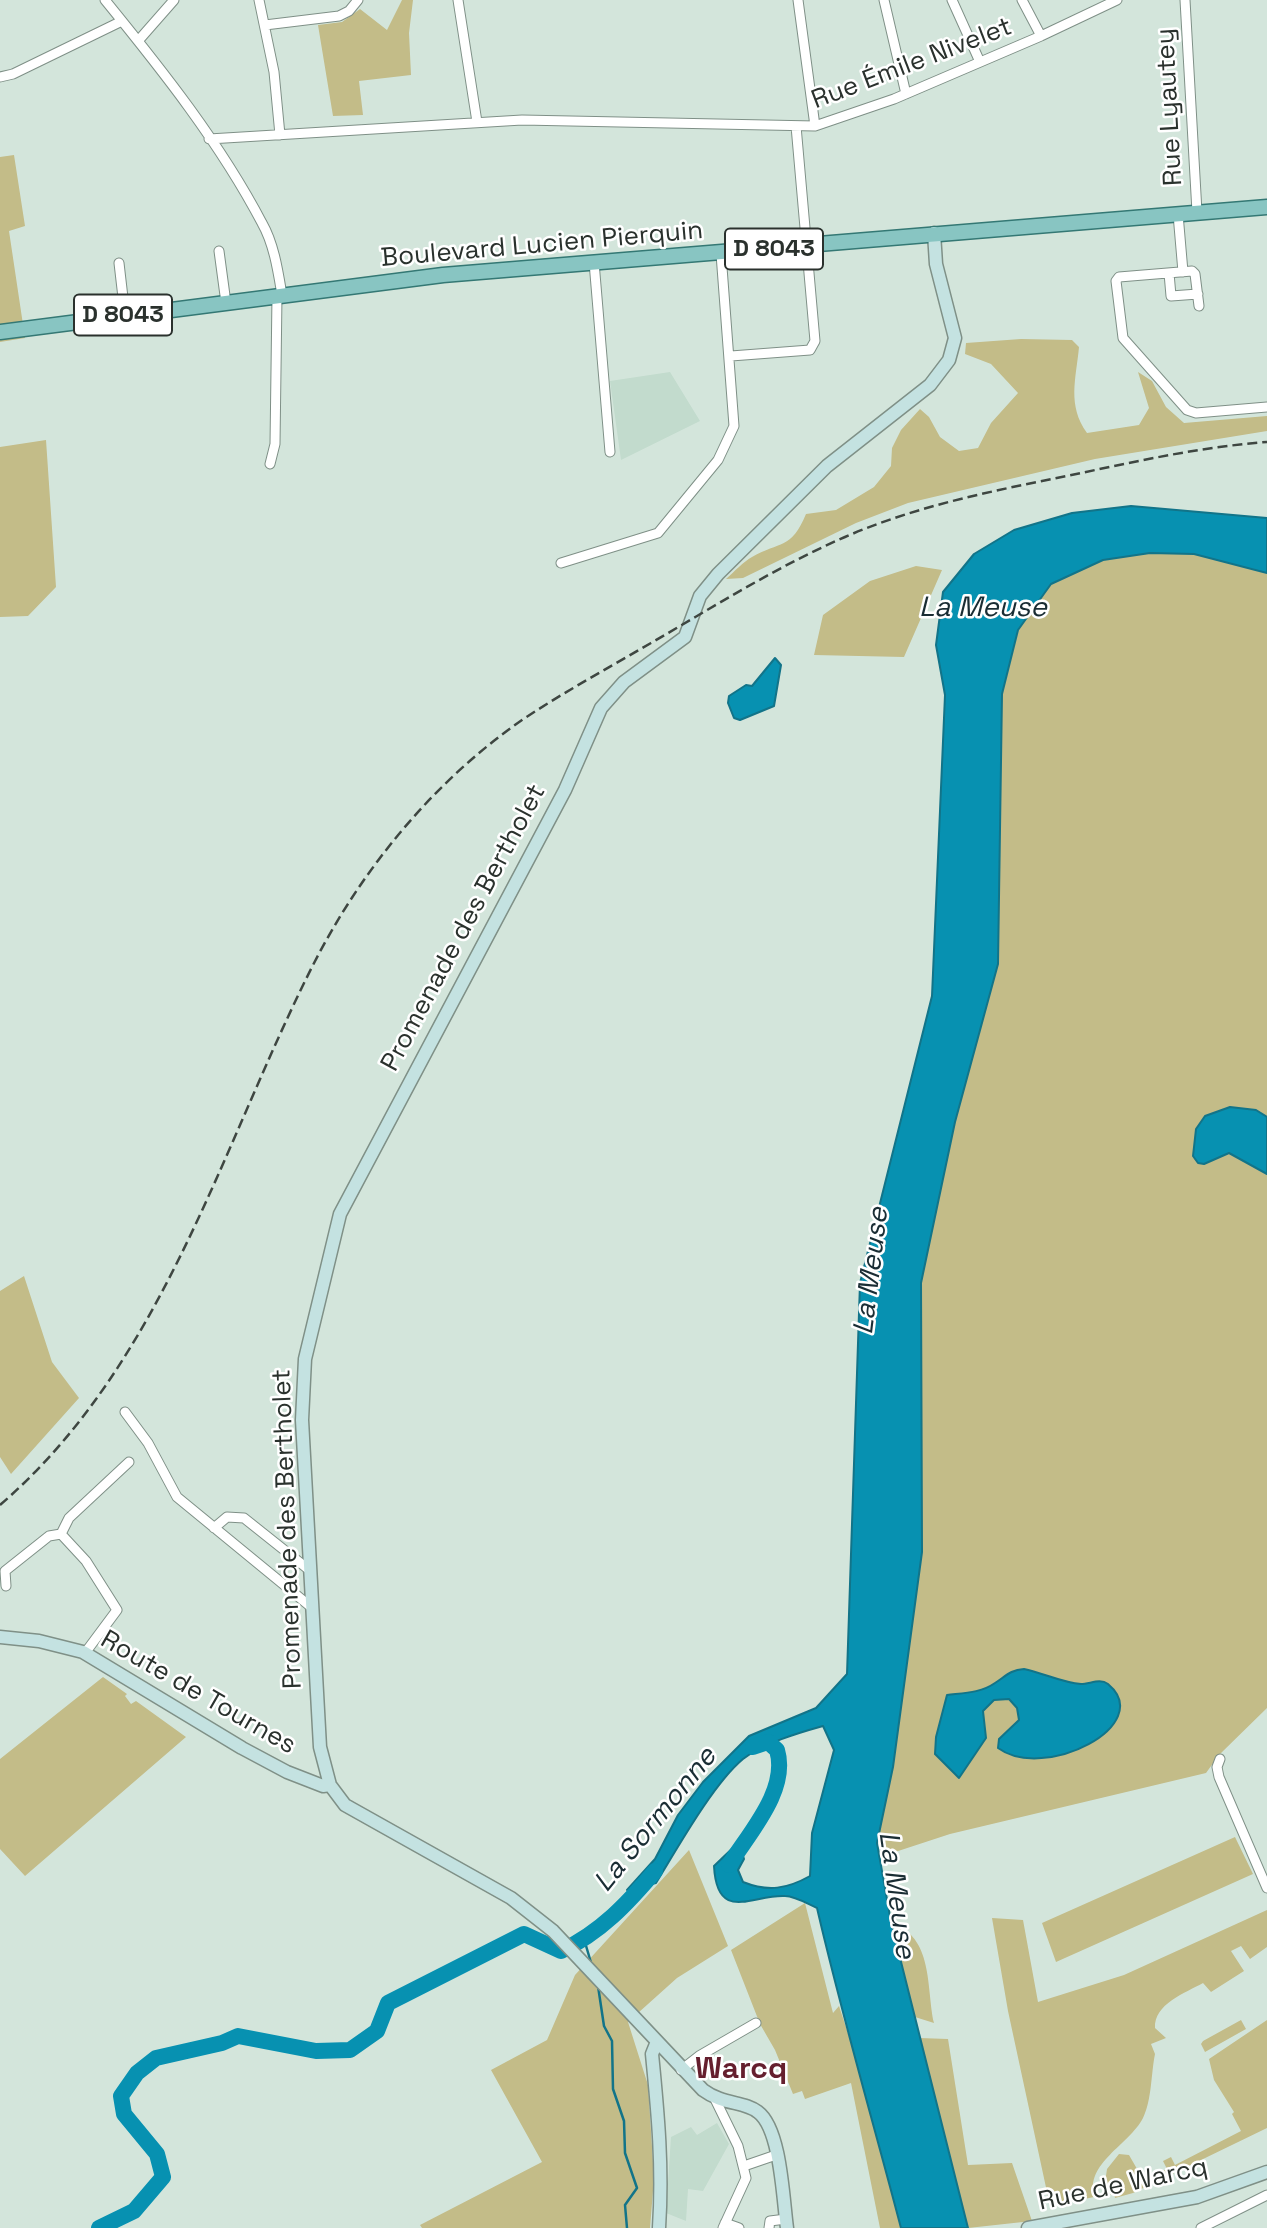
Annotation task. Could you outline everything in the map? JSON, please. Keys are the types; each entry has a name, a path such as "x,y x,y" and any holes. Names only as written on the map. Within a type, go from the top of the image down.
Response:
{"main road":[{"name":"Boulevard Lucien Pierquin","path":"280,295 443,275 721,254 934,233 1267,206"},
{"name":"D 8043","path":"0,332 280,295"}],"street":[{"path":"106,0 209,139 263,225 277,265 280,295 275,444 270,464"},
{"path":"138,41 174,0"},
{"path":"259,0 274,72 280,135"},
{"path":"265,25 339,16 349,11 358,0"},
{"path":"458,0 477,122"},
{"path":"798,0 815,127"},
{"path":"884,0 906,94"},
{"path":"952,0 981,62"},
{"path":"1022,0 1041,36"},
{"name":"Rue Émile Nivelet","path":"209,139 477,122 729,122 815,127 906,94 1117,0"},
{"name":"Rue Lyautey","path":"1185,0 1197,212"},
{"path":"0,77 122,21"},
{"path":"731,356 810,349 815,341 796,126"},
{"path":"1178,214 1183,272"},
{"name":"Promenade des Bertholet","path":"330,1785 320,1747 308,1569 302,1420 304,1359 340,1214 565,790 601,708 624,682 685,637 700,596 718,574 827,466 930,385 949,360 955,338 936,264 934,233"},
{"path":"219,251 226,303"},
{"path":"561,563 658,533 718,460 734,426 731,356 721,254"},
{"path":"593,262 610,452"},
{"path":"119,263 125,315"},
{"path":"1199,306 1195,274 1183,272 1119,277 1116,281 1124,338 1187,410 1196,413 1267,407"},
{"path":"1169,274 1171,296 1198,294"},
{"path":"125,1412 148,1443 177,1497 311,1607"},
{"path":"61,1534 69,1518 129,1462"},
{"path":"214,1528 227,1517 244,1518 308,1569"},
{"path":"6,1586 5,1571 50,1535 61,1534"},
{"path":"61,1534 86,1561 117,1610 85,1653"},
{"name":"Route de Tournes","path":"0,1637 39,1641 85,1653 198,1723 276,1766 323,1786 330,1785"},
{"path":"1220,1759 1217,1767 1219,1777 1267,1888"},
{"path":"330,1785 345,1805 511,1898 554,1931 656,2044 715,2099 738,2146 744,2166 746,2178 724,2226 739,2228"},
{"path":"681,2070 699,2056 756,2023"},
{"path":"656,2044 652,2054 662,2133 663,2173 659,2228"},
{"path":"715,2099 747,2106 760,2113 769,2125 787,2223 770,2221 769,2228"},
{"path":"744,2166 776,2155"},
{"name":"Rue de Warcq","path":"1028,2228 1197,2197 1267,2172"},
{"path":"1201,2228 1267,2195"}],"shaded area":[{"path":"402,0 413,0 409,33 411,75 359,81 363,115 333,116 318,25 342,22 360,9 387,30"},
{"path":"14,155 25,226 9,231 25,338 0,342 0,157"},
{"path":"1021,339 1072,340 1079,347 1075,402 1087,433 1139,425 1149,408 1138,372 1152,381 1166,407 1184,423 1267,416 1267,431 1095,459 908,503 856,523 743,578 726,579 749,559 790,539 801,526 806,514 836,510 874,487 891,466 892,448 901,430 920,409 929,417 940,437 959,451 978,448 991,423 1018,393 991,364 965,354 966,343"},
{"path":"670,372 700,421 621,460 610,381"},
{"path":"46,440 56,587 28,616 0,617 0,447"},
{"path":"1150,553 1194,554 1267,573 1267,1708 1219,1755 1206,1773 950,1834 889,1854 878,1836 893,1767 908,1658 922,1512 921,1283 955,1122 998,964 1002,694 1018,630 1051,583 1103,559"},
{"path":"916,566 942,570 904,657 814,655 823,615 870,581"},
{"path":"24,1276 52,1362 79,1398 11,1474 0,1457 0,1291"},
{"path":"103,1677 127,1694 125,1696 131,1704 136,1701 186,1737 25,1876 0,1849 0,1759"},
{"path":"1235,1837 1253,1874 1056,1962 1042,1923"},
{"path":"689,1850 728,1946 677,1978 628,2022 648,2085 654,2178 650,2228 422,2228 420,2225 542,2162 491,2070 547,2040 575,1975"},
{"path":"805,1903 833,2013 839,2006 858,2063 901,2228 880,2228 851,2083 805,2099 802,2091 793,2094 775,2050 760,2024 731,1950"},
{"path":"1267,1910 1267,1947 1250,1959 1241,1946 1231,1951 1244,1971 1211,1992 1203,1983 1172,2000 1160,2012 1155,2028 1166,2038 1151,2044 1155,2054 1146,2111 1137,2128 1102,2164 1093,2185 1094,2197 1050,2206 1008,2011 992,1918 1023,1920 1038,2002 1124,1975"},
{"path":"891,1922 905,1929 915,1939 921,1951 926,1965 934,2023 915,2017"},
{"path":"1241,2020 1246,2029 1205,2052 1201,2044 1203,2041"},
{"path":"1267,2020 1267,2128 1133,2193 1115,2198 1114,2194 1103,2196 1107,2169 1119,2154 1129,2155 1144,2181 1167,2169 1163,2161 1171,2157 1175,2165 1241,2131 1232,2114 1234,2112 1214,2080 1209,2059"},
{"path":"919,2038 948,2039 968,2165 1012,2163 1032,2221 968,2228"},
{"path":"717,2123 729,2144 703,2191 688,2189 686,2221 666,2213 671,2137 691,2127 697,2135"}],"water":[{"name":"La Meuse","path":"1131,506 1267,518 1267,573 1194,554 1150,553 1103,560 1051,584 1018,630 1002,694 998,964 955,1122 921,1283 922,1552 893,1767 877,1843 891,1922 968,2228 901,2228 817,1908 785,1896 739,1902 729,1900 722,1895 717,1884 714,1866 739,1842 744,1859 738,1870 743,1882 777,1888 810,1876 812,1833 834,1750 823,1726 771,1743 743,1759 708,1800 656,1883 627,1890 655,1859 678,1815 703,1782 749,1736 816,1708 847,1674 860,1283 932,996 945,695 936,645 943,592 974,554 1014,530 1072,513"},
{"path":"775,658 781,665 774,706 740,720 734,718 728,703 729,696 746,685 752,686"},
{"path":"1230,1107 1256,1110 1267,1117 1267,1174 1229,1153 1204,1164 1198,1163 1193,1156 1196,1129 1205,1116"},
{"path":"1024,1669 1074,1683 1105,1682 1119,1700 1118,1716 1107,1731 1089,1744 1066,1754 1041,1758 1018,1757 998,1748 999,1739 1019,1720 1017,1708 1009,1699 994,1700 983,1711 986,1738 959,1778 935,1754 936,1737 947,1695 984,1689 1012,1672"}],"waterway":[{"name":"La Sormonne","path":"729,1865 765,1810 777,1780 777,1750 768,1742 753,1747"},
{"name":"La Sormonne","path":"99,2228 134,2211 163,2177 157,2154 124,2114 121,2096 137,2073 156,2058 222,2043 238,2036 316,2051 350,2050 377,2031 388,2003 524,1934 561,1951 575,1944 612,1916 655,1871"},
{"path":"584,1939 592,1966"},
{"path":"598,1986 604,2026 612,2041 613,2089 624,2121 625,2153 637,2188 625,2205 627,2228"}],"railway":[{"path":"0,1505 56,1449 104,1388 145,1322 182,1253 312,967 353,896 402,830 429,800 489,744 554,700 747,587 820,548 872,526 954,500 1166,456 1267,442"}],"district":[{"name":"Warcq","path":"741,2070"}]}
